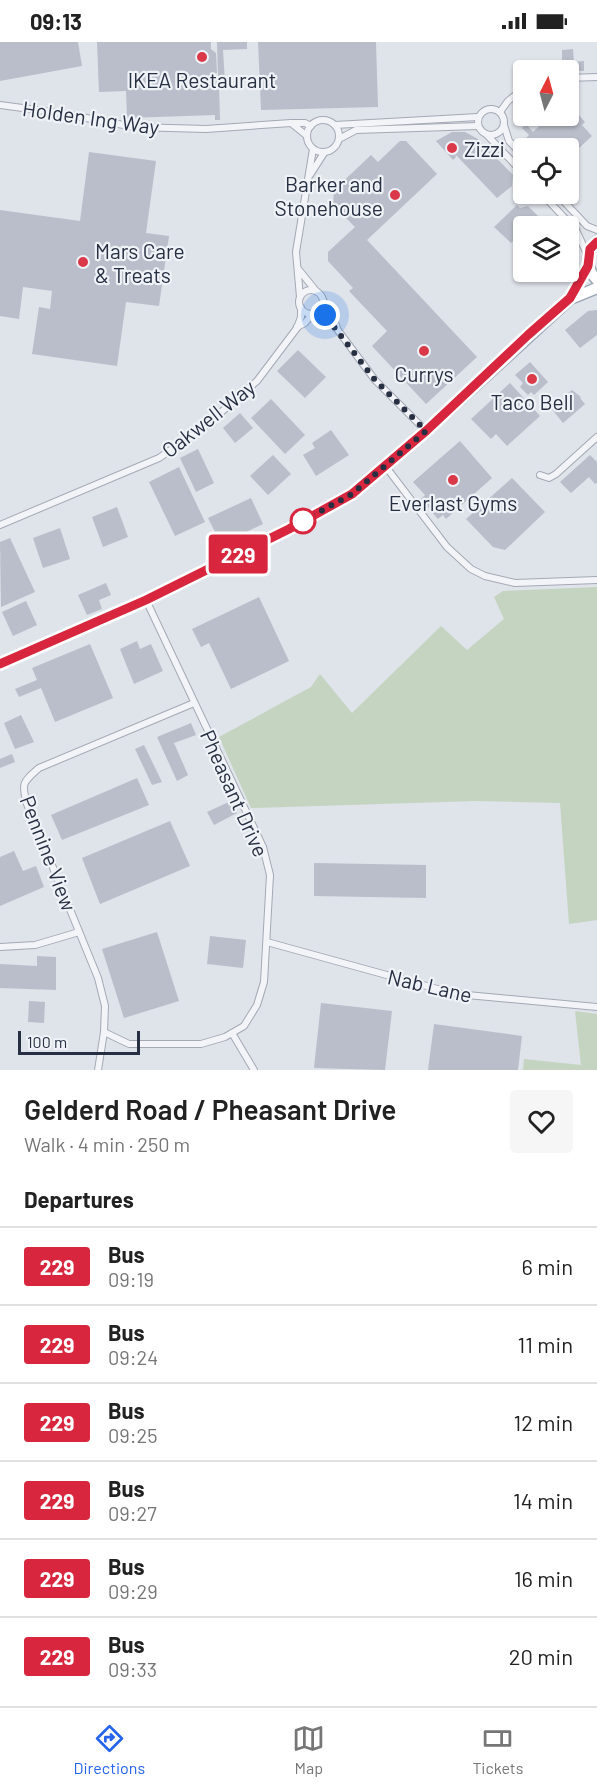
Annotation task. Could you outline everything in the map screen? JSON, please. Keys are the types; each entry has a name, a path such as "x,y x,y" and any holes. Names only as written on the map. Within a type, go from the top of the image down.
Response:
{"main road":[{"path":"570,298 588,261 590,249 597,242"},
{"path":"588,261 597,280"},
{"path":"0,664 146,600 352,494 386,467 570,298 597,288"}],"street":[{"path":"579,78 597,77"},
{"path":"513,96 500,112 508,141 513,146"},
{"name":"Holden Ing Way","path":"0,105 134,127 206,129 291,123 304,123 311,126 325,120 335,125 478,117 488,108 500,112"},
{"path":"478,117 478,126 513,162"},
{"name":"Holden Ing Way","path":"390,122 408,129"},
{"path":"291,123 307,136"},
{"path":"486,134 495,134 504,124"},
{"path":"335,125 339,139"},
{"path":"311,126 307,141 313,150 324,153"},
{"name":"Holden Ing Way","path":"309,178 324,153 334,148 339,139 356,130 478,126"},
{"path":"313,150 296,252 301,308 306,313 316,312 337,329 375,380 426,431"},
{"path":"552,204 576,230 588,261"},
{"path":"555,204 556,208"},
{"path":"566,204 587,226 597,230"},
{"path":"298,270 323,300 332,314 337,329"},
{"path":"300,297 309,290 316,291"},
{"path":"316,312 323,300"},
{"name":"Oakwell Way","path":"0,525 159,458 204,427 258,381 297,328 301,308"},
{"name":"Oakwell Way","path":"297,328 316,312"},
{"path":"540,475 549,478 556,474 597,437"},
{"path":"386,467 447,547 471,569 485,576 515,583 597,580"},
{"name":"Pheasant Drive","path":"104,1032 129,1044 201,1044 225,1037 244,1026 257,1005 264,982 270,875 263,847 146,600"},
{"name":"Pennine View","path":"98,1070 104,1032 105,1006 98,978 27,804 23,789 24,783 39,768 194,703"},
{"path":"0,947 35,945 79,932"},
{"name":"Nab Lane","path":"267,942 441,990 467,995 597,1007"},
{"path":"232,1033 254,1070"}],"green space":[{"path":"597,587 597,920 569,924 560,803 476,801 251,808 219,737 311,687 320,674 352,713 441,626 467,650 504,619 494,597 503,591"},
{"path":"575,1011 597,1014 597,1070 523,1070 524,1059 581,1065"}],"building":[{"path":"0,42 78,42 82,66 0,81"},
{"path":"97,42 211,42 211,49 216,53 217,73 212,73 213,76 218,76 217,42 247,42 247,49 223,50 225,83 219,84 220,120 215,120 215,115 127,118 126,91 99,92"},
{"path":"258,42 376,42 378,107 261,110"},
{"path":"573,49 574,60 562,60 562,50"},
{"path":"584,61 584,71 579,71 579,62"},
{"path":"579,115 585,122 582,125 592,136 579,148 579,138 526,138 529,135 522,128 528,126 533,132 539,126 579,126"},
{"path":"452,132 465,132 478,139 513,175 512,186 497,198 455,154 456,157 453,160 436,141"},
{"path":"400,141 406,141 437,174 367,240 477,357 426,404 372,346 387,331 349,291 353,288 328,261 328,252 355,227 333,205 334,190 371,155 378,162"},
{"name":"Mars Care & Treats","path":"89,152 156,161 146,233 169,236 159,306 126,302 117,366 32,354 39,307 50,309 52,291 23,287 19,319 0,316 0,210 80,221"},
{"path":"517,205 520,208 528,206 538,216 513,216 513,241 511,243 494,227"},
{"path":"597,310 597,335 580,348 565,330 588,311"},
{"path":"298,350 326,377 305,398 277,371"},
{"name":"Taco Bell","path":"530,362 548,382 534,395 531,392 528,395 520,387 523,383 515,375"},
{"path":"510,383 540,416 507,446 496,434 491,439 471,419"},
{"path":"572,390 581,397 585,404 563,423 551,408"},
{"path":"271,399 305,435 285,454 251,418"},
{"path":"240,413 253,428 235,443 223,428"},
{"path":"331,430 349,455 316,476 303,455 315,448 312,443"},
{"name":"Everlast Gyms","path":"460,441 492,478 446,519 443,515 438,519 421,499 425,495 413,482"},
{"path":"198,449 214,483 196,492 180,458"},
{"path":"273,455 291,474 268,495 250,476"},
{"path":"590,455 597,462 597,483 595,484 589,477 571,493 560,482"},
{"path":"179,467 205,522 175,536 149,482"},
{"name":"Everlast Gyms","path":"512,478 545,512 505,550 493,547 466,519"},
{"path":"251,498 263,524 221,544 208,518"},
{"path":"117,507 128,537 103,547 92,517"},
{"path":"60,528 70,559 43,568 33,538"},
{"path":"10,538 35,592 1,607 0,542"},
{"path":"106,583 111,595 99,600 102,609 87,615 78,595"},
{"path":"259,597 289,661 231,689 209,643 201,647 192,629"},
{"path":"26,601 37,625 13,636 2,612"},
{"path":"137,641 140,649 151,644 163,671 134,684 120,649"},
{"path":"90,644 113,698 55,722 41,688 19,697 15,689 37,680 32,668"},
{"path":"21,715 34,742 15,749 4,723"},
{"path":"191,723 196,735 174,743 188,775 177,781 157,737"},
{"path":"144,745 162,782 152,785 135,749"},
{"path":"12,754 15,762 0,768 0,759"},
{"path":"137,778 149,805 62,840 51,815"},
{"path":"231,801 237,813 214,825 207,812"},
{"path":"170,821 190,866 100,904 82,858"},
{"path":"14,851 23,871 36,866 44,887 0,906 0,857"},
{"path":"314,863 426,865 426,898 314,896"},
{"path":"157,932 179,1001 124,1018 102,949"},
{"path":"210,936 246,940 243,968 207,964"},
{"path":"37,956 56,957 56,990 0,988 0,964 37,966"},
{"path":"29,1001 45,1002 44,1023 28,1022"},
{"path":"321,1003 392,1011 385,1070 314,1068"},
{"path":"434,1024 522,1036 518,1070 428,1070"}],"bus line":[{"name":"229","path":"0,664 146,600 289,529 352,494 386,467 570,298 588,266 590,249 597,242"}],"place":[{"name":"IKEA Restaurant","path":"202,57"},
{"name":"Zizzi","path":"452,148"},
{"name":"Barker and Stonehouse","path":"395,195"},
{"name":"Mars Care & Treats","path":"83,262"},
{"name":"Currys","path":"424,351"},
{"name":"Taco Bell","path":"532,379"},
{"name":"Everlast Gyms","path":"453,480"}],"route":[{"path":"303,521 352,494 426,431 375,380 325,315"}]}
